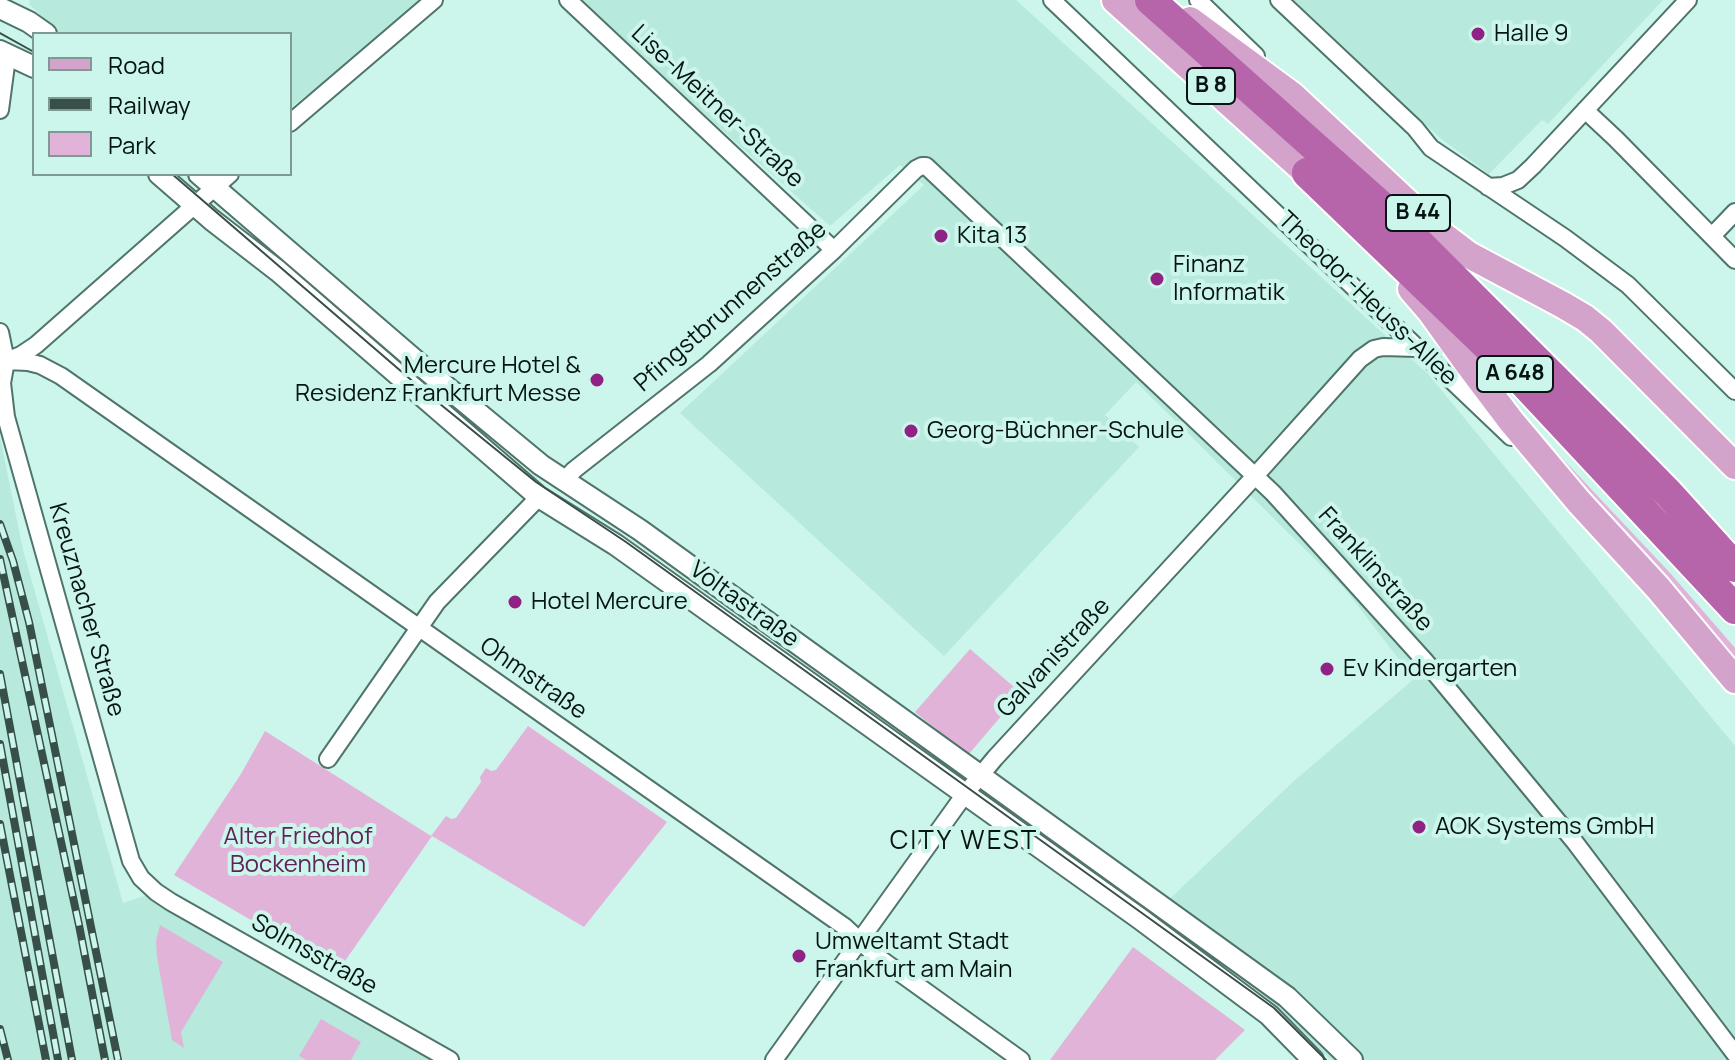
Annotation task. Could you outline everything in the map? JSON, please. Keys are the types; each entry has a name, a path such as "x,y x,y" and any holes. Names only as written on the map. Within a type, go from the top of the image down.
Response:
{"highway":[{"name":"A 648","path":"1150,0 1388,212 1669,494 1724,576 1735,609"},
{"name":"Theodor-Heuss-Allee","path":"1307,173 1724,576"}],"main road":[{"name":"Theodor-Heuss-Allee","path":"1115,0 1307,173"},
{"name":"B 44","path":"1160,0 1292,95 1450,240 1486,264 1585,318 1735,466"},
{"name":"B 44","path":"1307,173 1394,267 1511,421 1579,502"},
{"name":"Theodor-Heuss-Allee","path":"1579,502 1658,588 1735,680"}],"street":[{"path":"292,121 434,0"},
{"name":"Lise-Meitner-Straße","path":"568,0 834,250"},
{"name":"Theodor-Heuss-Allee","path":"1052,0 1579,502"},
{"path":"1198,0 1292,95"},
{"path":"1279,0 1415,128 1431,148 1565,238 1628,285 1735,391"},
{"path":"1488,187 1503,186 1518,180 1688,0"},
{"path":"8,7 43,32"},
{"path":"1,51 32,66"},
{"path":"0,110 6,65 1,51"},
{"path":"1585,110 1735,260"},
{"name":"Pfingstbrunnenstraße","path":"564,481 709,364 834,250 916,169 926,166"},
{"name":"Franklinstraße","path":"926,166 1284,504 1425,661 1574,841 1735,1054"},
{"name":"Voltastraße","path":"161,176 278,271 539,497 616,545 1139,918 1269,1015 1313,1060"},
{"path":"6,361 36,345 195,205 214,178"},
{"name":"Voltastraße","path":"214,178 437,379 520,449 640,530 1287,997 1352,1060"},
{"path":"1712,236 1735,212"},
{"name":"Kreuznacher Straße","path":"0,332 6,361 2,383 6,417 131,861 141,878 156,892"},
{"name":"Galvanistraße","path":"774,1060 980,775 1360,359 1374,349 1394,346 1417,348"},
{"name":"Ohmstraße","path":"6,361 40,365 61,376 845,927 875,955 1021,1060"},
{"path":"328,759 442,596 539,497"},
{"name":"Solmsstraße","path":"156,892 450,1060"}],"shaded area":[{"path":"30,0 431,0 292,106 292,32 59,32 29,4"},
{"path":"576,0 1016,0 1428,374 1735,746 1735,1060 1331,1060 1276,1006 1159,909 1295,780 1414,679 1345,589 1136,382 1105,415 1139,447 944,656 680,413 924,185 900,165 830,226"},
{"path":"1294,0 1663,0 1548,124 1542,120 1489,174 1440,138"},
{"path":"0,437 23,550 123,903 156,892 450,1060 0,1060"}],"green space":[{"path":"1544,439 1671,574 1735,648 1735,661 1539,444"},
{"path":"970,649 1021,693 968,755 915,712"},
{"name":"Alter Friedhof Bockenheim","path":"528,726 667,822 584,927 432,836 338,971 174,875 241,774 265,731 431,836 446,816 456,818 481,782 480,777 486,768 496,770"},
{"path":"160,925 223,962 181,1032 184,1048 172,1040 157,957 156,941"},
{"path":"1133,947 1245,1030 1215,1060 1050,1060"},
{"path":"321,1019 361,1042 351,1060 306,1060 299,1056"}],"tram line":[{"path":"0,33 32,51"},
{"path":"174,176 424,391 536,482 626,542 1274,1008 1326,1060"}],"railway":[{"path":"0,524 29,622 118,1060"},
{"path":"0,559 105,1060"},
{"path":"0,674 72,1060"},
{"path":"0,744 58,1060"},
{"path":"0,824 46,1060"},
{"path":"0,1029 8,1060"}],"place":[{"name":"Halle 9","path":"1478,34"},
{"name":"Kita 13","path":"941,236"},
{"name":"Finanz Informatik","path":"1157,279"},
{"name":"Mercure Hotel & Residenz Frankfurt Messe","path":"597,380"},
{"name":"Georg-Büchner-Schule","path":"911,431"},
{"name":"Hotel Mercure","path":"515,602"},
{"name":"Ev Kindergarten","path":"1327,669"},
{"name":"AOK Systems GmbH","path":"1419,827"},
{"name":"Umweltamt Stadt Frankfurt am Main","path":"799,956"}],"district":[{"name":"CITY WEST","path":"964,842"}]}
